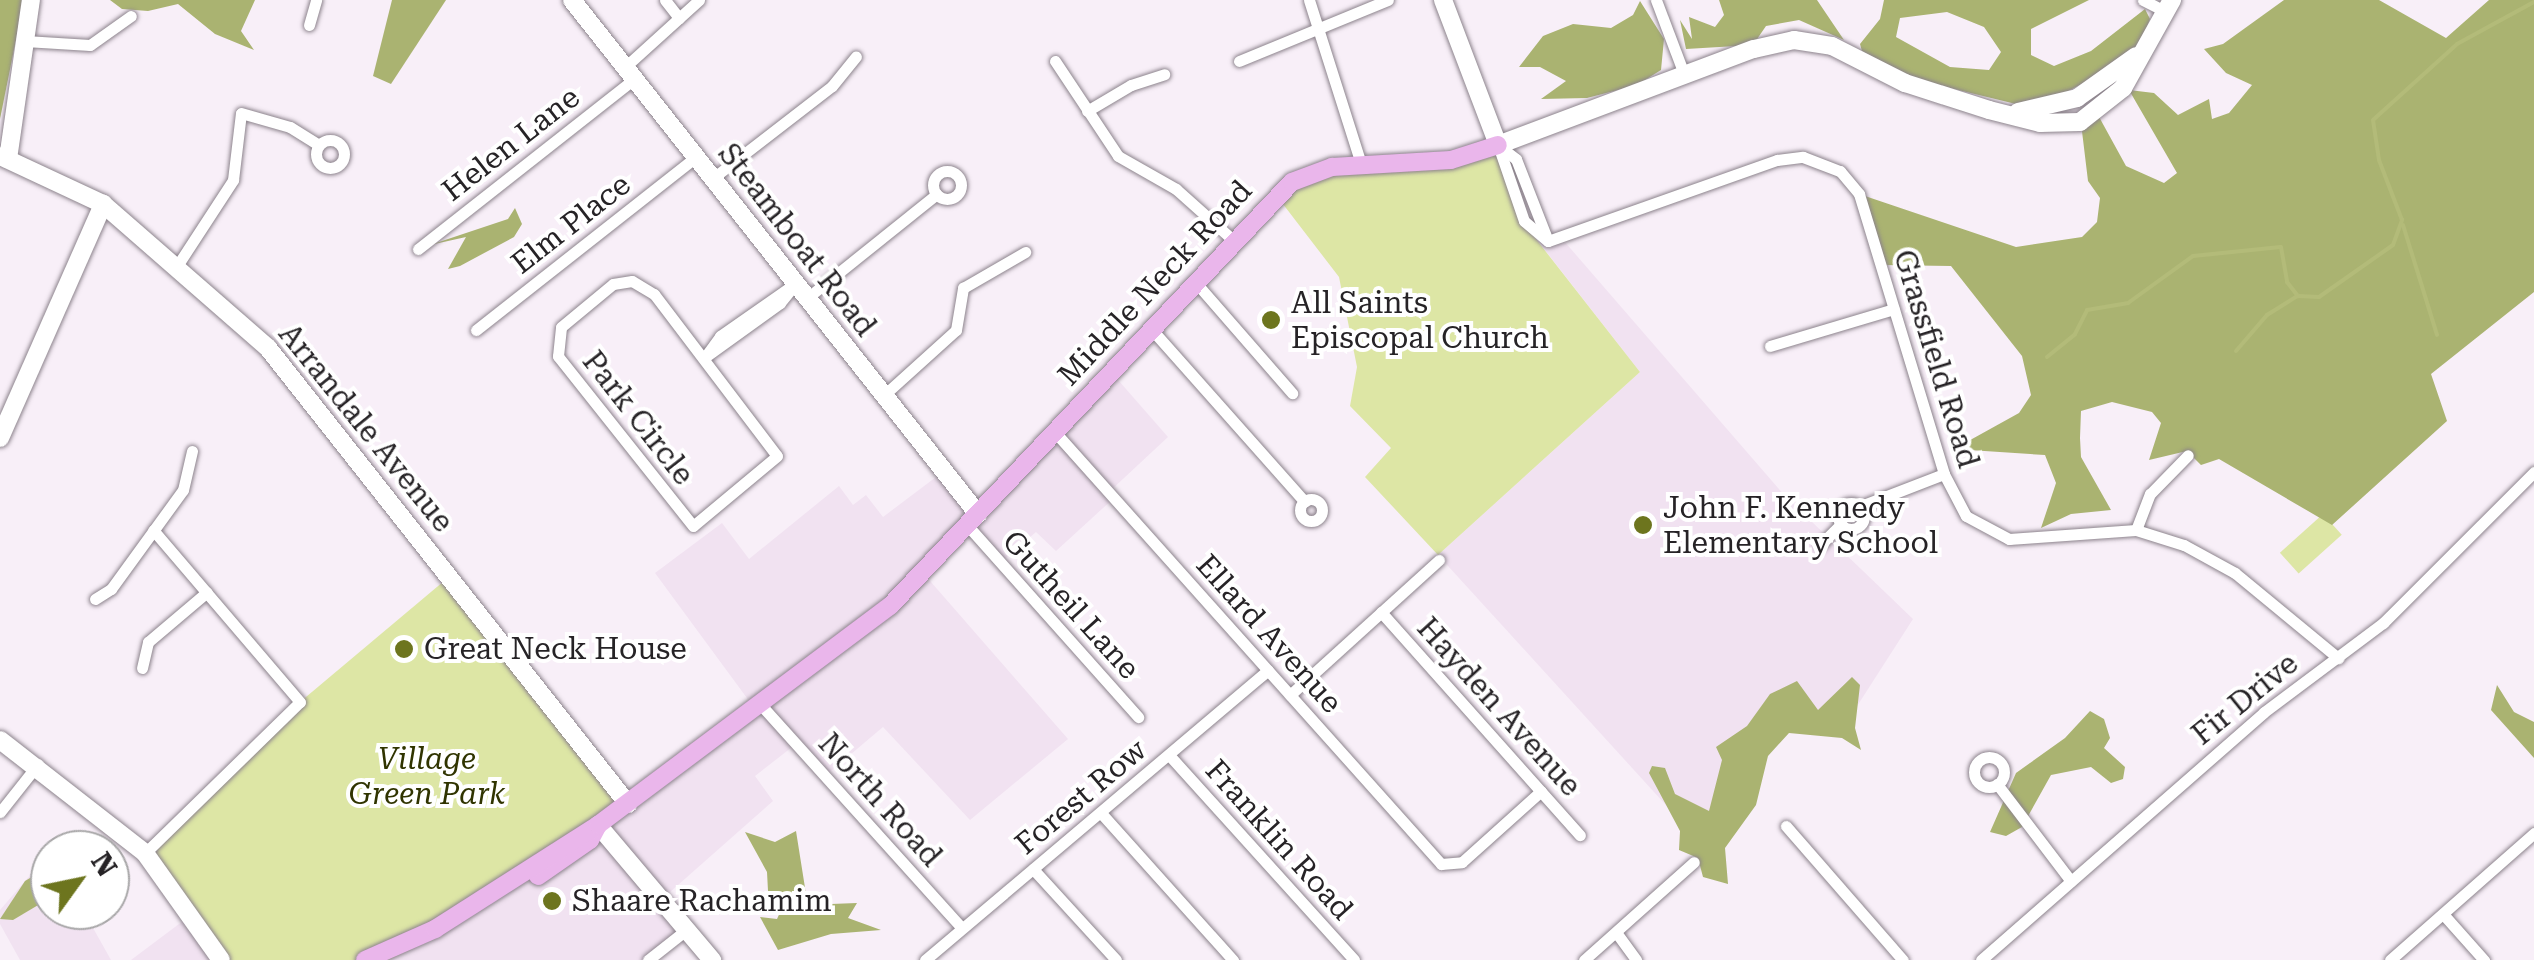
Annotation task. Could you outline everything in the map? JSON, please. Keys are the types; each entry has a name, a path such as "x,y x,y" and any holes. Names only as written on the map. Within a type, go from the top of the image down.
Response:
{"main road":[{"name":"Middle Neck Road","path":"365,960 435,929 598,825 762,706 890,606 1054,431 1154,332 1232,240 1292,182 1361,164 1451,160 1498,144"},
{"name":"Middle Neck Road","path":"399,960 507,897 590,840 598,825"}],"street":[{"path":"4,158 32,0"},
{"path":"309,25 316,0"},
{"name":"Steamboat Road","path":"572,0 884,395 973,520"},
{"path":"665,0 679,18"},
{"name":"Helen Lane","path":"418,249 630,73 699,0"},
{"path":"1309,0 1361,164"},
{"path":"1239,61 1388,0"},
{"path":"1443,0 1498,144"},
{"path":"1656,0 1684,74"},
{"path":"2143,0 2169,6"},
{"name":"Middle Neck Road","path":"1498,144 1776,42 1816,42 1905,82 1989,110 2042,110 2077,98 2141,53 2169,6"},
{"path":"25,41 90,45 131,16"},
{"path":"713,178 832,86 856,56"},
{"path":"1055,61 1118,156 1176,188 1232,240"},
{"path":"1087,112 1131,84 1164,74"},
{"path":"176,266 233,180 241,112 290,127 319,145"},
{"name":"Grassfield Road","path":"1498,144 1516,160 1548,241 1777,160 1803,157 1840,171 1859,194 1944,474 1966,516 1998,536 2136,530 2184,545 2235,573 2338,658"},
{"name":"Elm Place","path":"476,330 696,157"},
{"name":"Arrandale Avenue","path":"4,158 103,204 286,367 628,804"},
{"path":"705,358 937,194"},
{"path":"0,438 103,204"},
{"path":"884,395 956,330 963,288 1025,252"},
{"name":"Park Circle","path":"632,281 654,294 705,358 777,456 693,526 566,367 556,340 583,306 613,284 632,281"},
{"path":"1197,284 1292,393"},
{"path":"1770,346 1894,309"},
{"path":"1154,332 1304,502"},
{"name":"Ellard Avenue","path":"1054,431 1449,868 1541,791"},
{"path":"95,599 111,589 182,490 192,450"},
{"path":"2136,530 2150,494 2188,455"},
{"name":"Fir Drive","path":"1980,960 2264,712 2338,658 2468,544 2534,472"},
{"path":"1820,545 1840,524 1840,507 1860,506 1944,474"},
{"path":"1840,524 1860,526 1860,506"},
{"name":"Gutheil Lane","path":"973,520 1138,717"},
{"path":"146,854 300,702 153,530"},
{"path":"1290,695 1439,560"},
{"path":"142,668 148,642 206,592"},
{"name":"Hayden Avenue","path":"1381,612 1580,835"},
{"name":"Forest Row","path":"925,960 1268,670"},
{"name":"North Road","path":"762,706 962,928"},
{"path":"0,740 38,764 146,854 221,960"},
{"name":"Franklin Road","path":"1169,754 1353,959"},
{"path":"0,812 38,764"},
{"path":"1997,784 2071,881"},
{"path":"1100,813 1234,960"},
{"path":"598,825 712,960"},
{"path":"1786,826 1903,960"},
{"path":"2390,960 2534,833"},
{"path":"1584,960 1618,936 1694,862"},
{"path":"1033,869 1116,960"},
{"path":"2443,914 2484,960"},
{"path":"648,960 686,930"},
{"path":"1618,936 1636,960"}],"shaded area":[{"name":"John F. Kennedy Elementary School","path":"1534,236 1564,241 1785,496 1913,619 1843,728 1797,708 1695,837 1438,555 1640,372"},
{"path":"1112,373 1168,437 1109,492 1114,498 1056,551 1036,532 1000,563 967,526 924,574 1068,739 970,820 883,727 825,776 796,744 755,776 773,801 661,900 686,930 648,960 388,960 429,941 755,709 655,573 722,523 749,559 839,486 853,505 866,495 883,517 944,471 978,513"},
{"path":"30,875 30,930 94,930 111,960 20,960 0,924 0,910"},
{"path":"191,915 221,960 131,960"}],"green space":[{"path":"0,0 24,0 0,119"},
{"path":"110,0 255,0 241,31 254,50 215,34 178,4 148,11 122,9"},
{"path":"392,0 446,0 391,84 373,76"},
{"path":"1719,0 1817,0 1844,40 1799,20 1766,26 1753,45 1686,49 1680,20 1692,39 1689,17 1715,27 1724,15"},
{"path":"1884,0 2089,0 2031,29 2031,55 2054,66 2091,51 2145,9 2150,19 2140,44 2118,65 2049,101 2020,105 1913,79 1862,51 1860,44 1880,19","holes":["1947,12 1984,27 2001,52 1989,70 1950,67 1896,37 1900,18"]},
{"path":"2284,0 2379,0 2446,38 2489,0 2534,0 2534,292 2431,374 2447,421 2332,525 2219,459 2201,465 2187,451 2149,460 2161,423 2152,412 2112,402 2081,411 2080,438 2081,457 2111,510 2071,514 2041,528 2056,483 2045,455 1954,449 2019,413 2031,395 2022,356 1951,266 1881,265 1859,194 2016,247 2082,237 2097,222 2100,198 2088,181 2081,123 2098,115 2126,166 2164,183 2177,173 2129,90 2154,93 2178,115 2209,99 2212,119 2229,113 2252,85 2226,73 2204,49 2223,44"},
{"path":"1640,1 1664,39 1661,70 1637,85 1587,98 1541,99 1566,81 1540,67 1519,67 1543,36 1573,24 1611,28 1633,15"},
{"path":"1497,145 1525,225 1640,372 1438,555 1365,477 1391,448 1350,406 1357,367 1339,277 1276,195 1310,175"},
{"path":"515,208 522,224 514,237 460,266 448,269 466,237 430,245 508,219"},
{"path":"2323,514 2342,535 2299,574 2280,553"},
{"name":"Village Green Park","path":"450,576 628,804 429,941 388,960 221,960 144,854 300,702"},
{"path":"1852,677 1860,685 1855,728 1861,750 1842,738 1789,733 1768,756 1756,805 1725,848 1728,884 1703,877 1698,858 1679,850 1680,831 1649,773 1652,766 1665,768 1675,794 1709,811 1722,760 1716,747 1747,726 1770,694 1797,681 1818,710"},
{"path":"2497,685 2514,712 2534,722 2534,758 2491,710"},
{"path":"2090,711 2104,719 2110,738 2104,748 2125,767 2123,779 2111,783 2091,767 2051,775 2022,827 2006,836 1990,832 2016,773 2065,738"},
{"path":"796,831 806,894 831,904 857,903 848,918 881,930 831,934 778,950 760,917 777,919 782,908 768,891 767,872 745,832 775,842"},
{"path":"30,878 30,910 13,920 0,919"}],"waterway":[{"path":"2047,357 2075,334 2087,310 2128,303 2193,256 2281,247 2287,282 2298,296 2319,297 2393,245 2402,220 2379,160 2373,120 2457,44 2534,2"},
{"path":"2403,225 2437,335"},
{"path":"2236,351 2267,315 2298,296"}],"place":[{"name":"All Saints Episcopal Church","path":"1271,320"},
{"name":"John F. Kennedy Elementary School","path":"1643,525"},
{"name":"Great Neck House","path":"404,649"},
{"name":"Shaare Rachamim","path":"552,901"}]}
